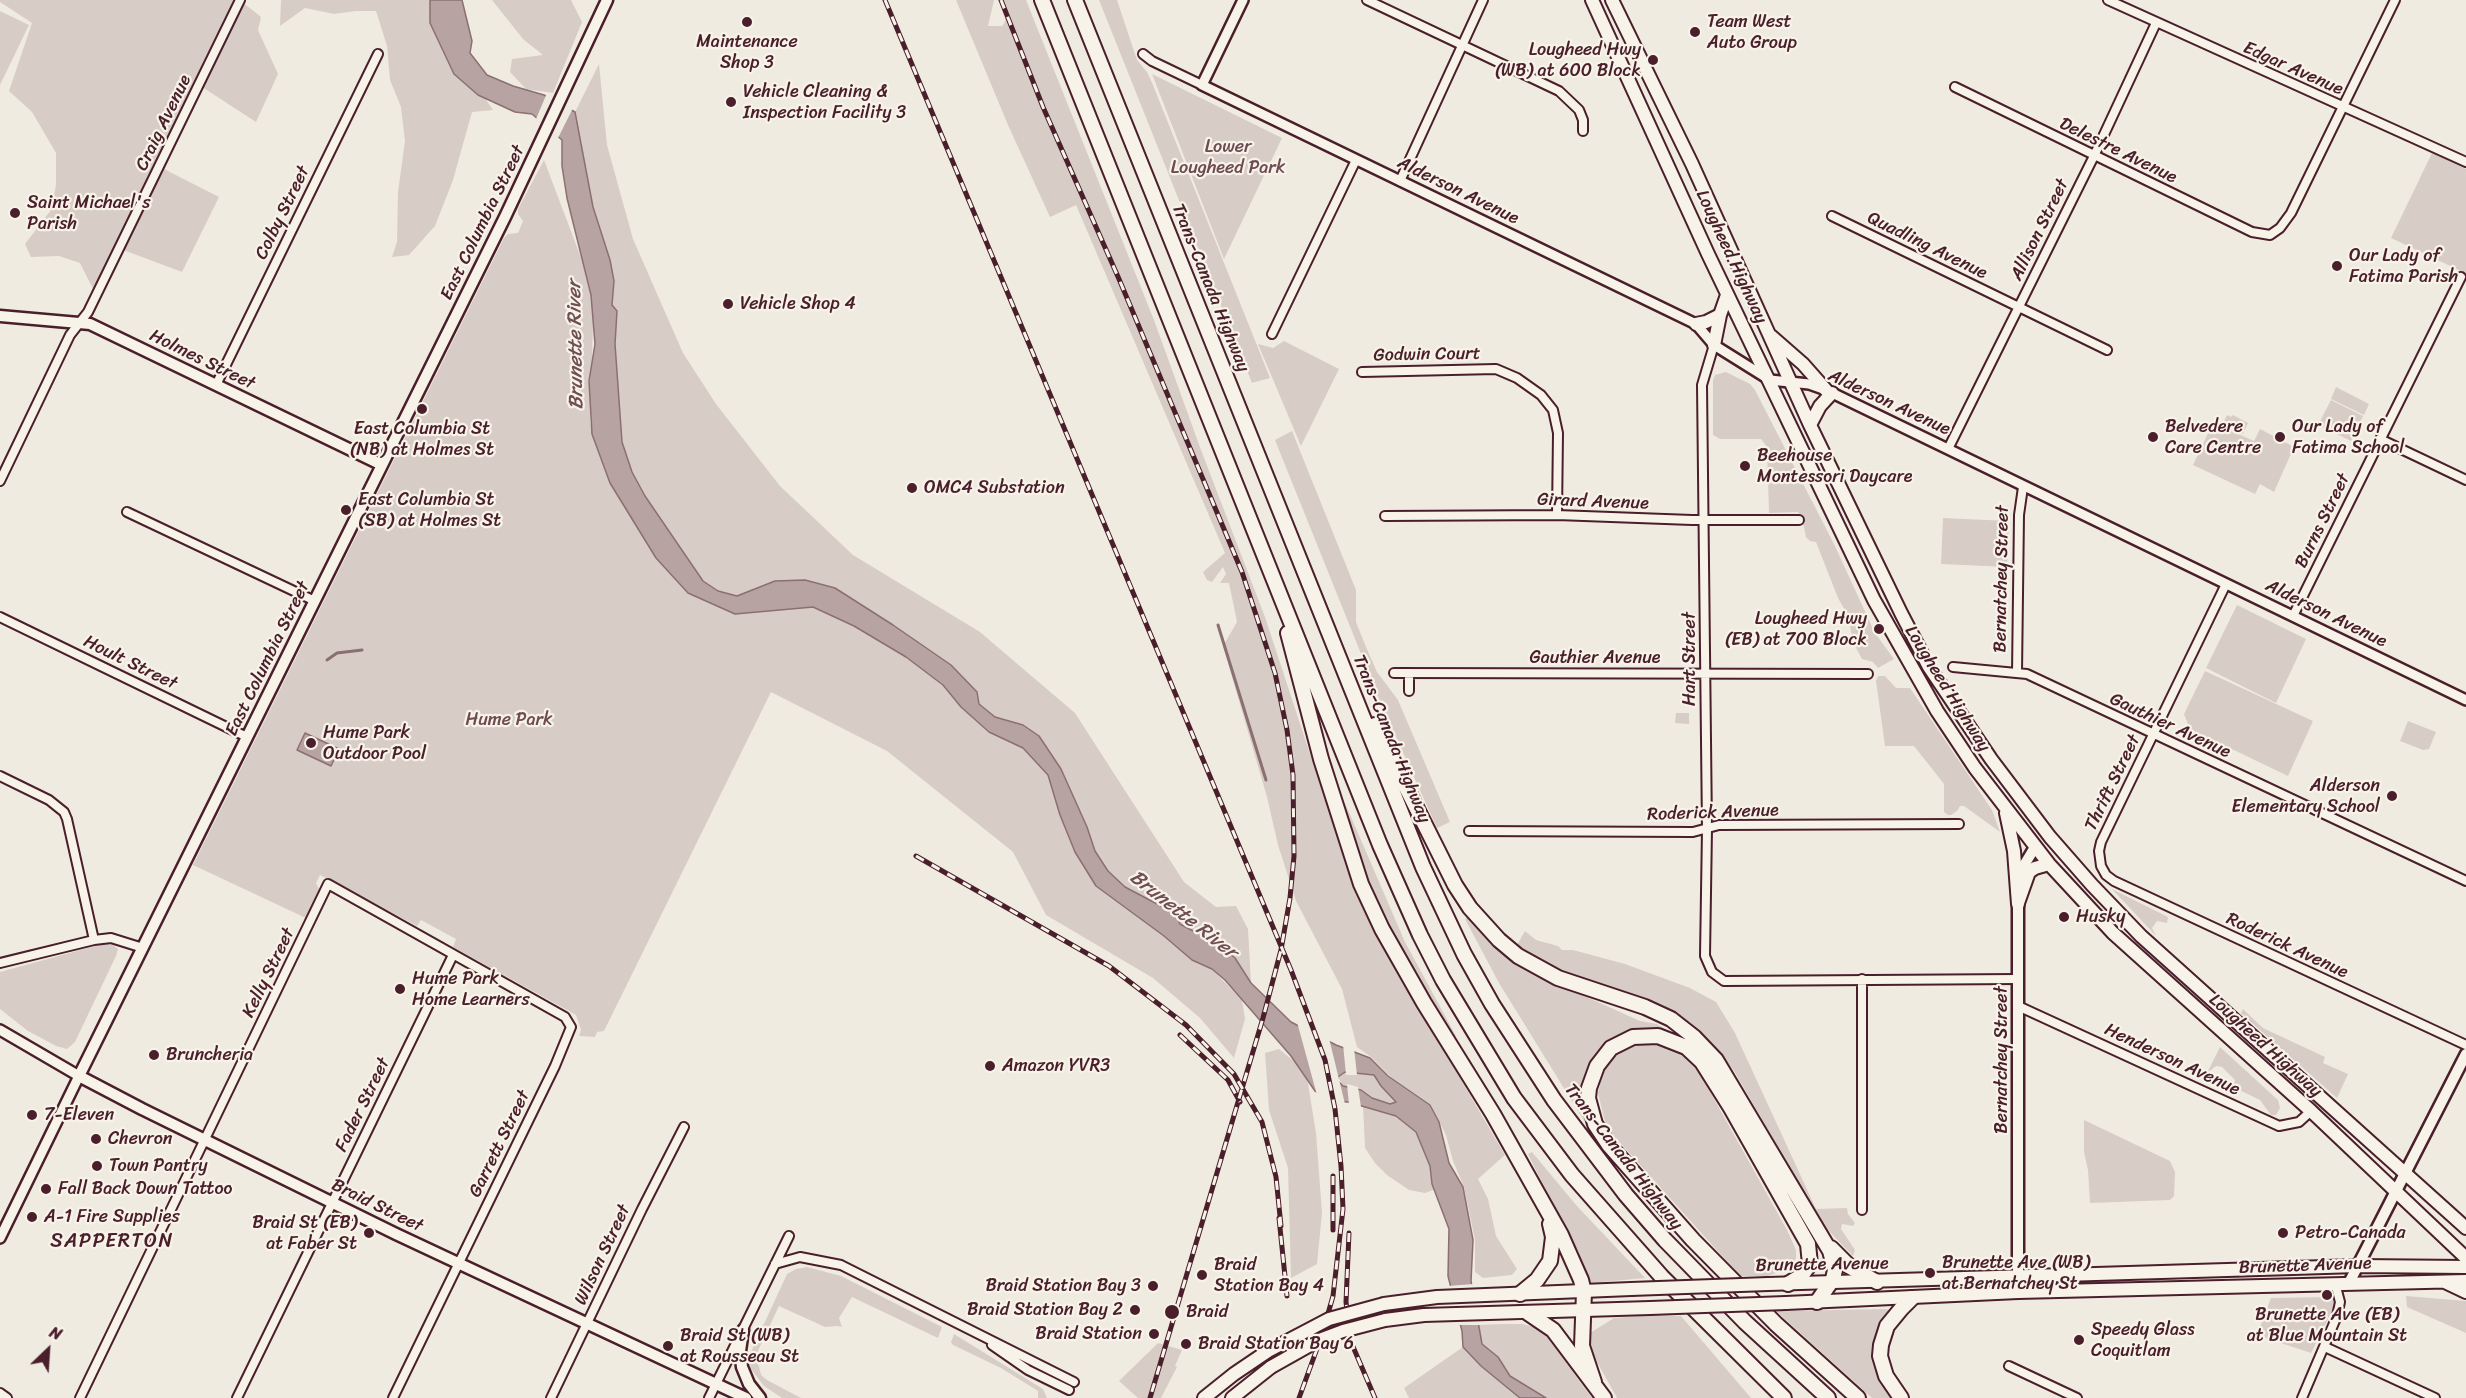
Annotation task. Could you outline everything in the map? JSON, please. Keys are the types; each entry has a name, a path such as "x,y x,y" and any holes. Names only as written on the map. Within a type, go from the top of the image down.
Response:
{"highway":[{"path":"1042,0 1400,891 1443,980 1487,1056 1536,1129 1609,1219 1716,1333 1784,1398"},
{"name":"Trans-Canada Highway","path":"1075,0 1423,867 1492,1004 1523,1054 1588,1148 1665,1240 1745,1322 1828,1398"},
{"path":"1274,576 1321,759 1361,884 1382,929 1492,1114 1545,1207 1580,1276 1584,1292 1582,1346 1594,1382"},
{"path":"1333,643 1455,885 1483,924 1518,956 1541,970 1581,987 1645,1007 1671,1019 1694,1037 1726,1075 1825,1241 1835,1270 1831,1283 1817,1302"},
{"path":"1788,1284 1801,1276 1810,1264 1808,1244 1731,1108 1702,1062 1686,1047 1658,1036 1633,1037 1611,1048 1597,1066 1588,1098 1595,1124 1609,1145 1693,1239 1751,1299 1858,1398"},
{"path":"1520,1294 1537,1280 1550,1261 1552,1237 1545,1207"},
{"path":"1825,1241 1850,1267 1877,1282"},
{"path":"1901,1398 1886,1376 1880,1356 1881,1345 1887,1326 1912,1298"},
{"path":"1528,1313 1553,1330 1604,1398"}],"main road":[{"name":"East Columbia Street","path":"79,1076 382,465 564,93 607,0"},
{"name":"Lougheed Highway","path":"1592,0 1727,295 1770,380 1874,600 1904,656 1956,739 2004,807 2049,864 2129,949 2311,1111 2466,1258"},
{"name":"Lougheed Highway","path":"1612,0 1692,164 1810,425 1929,667 1991,759 2038,821 2092,885 2141,936 2466,1228"},
{"path":"1714,345 1727,295"},
{"path":"1696,324 1720,315"},
{"name":"Holmes Street","path":"0,316 80,321 90,324 382,465"},
{"path":"1768,333 1803,364 1829,392 1810,425"},
{"path":"2004,807 2014,851 2018,904"},
{"path":"2035,847 2039,841 2038,821"},
{"name":"Bernatchey Street","path":"2018,1292 2018,904 2023,867 2035,847"},
{"path":"2018,904 2029,872 2049,864"},
{"path":"2349,1283 2466,1054"},
{"name":"Braid Street","path":"79,1076 459,1263 746,1398"},
{"name":"Brunette Avenue","path":"1204,1398 1268,1351 1329,1319 1383,1304 1420,1299 1493,1294 1768,1284 2358,1266 2466,1267"},
{"path":"2441,1280 2466,1292"},
{"name":"Brunette Avenue","path":"1232,1398 1271,1367 1327,1337 1385,1320 1424,1315 1817,1302 2018,1292 2466,1281"},
{"path":"742,1330 740,1351 742,1367 749,1384 760,1398"}],"street":[{"name":"Craig Avenue","path":"0,481 70,335 118,251 240,0"},
{"path":"1202,85 1243,0"},
{"path":"1367,0 1558,91 1578,110 1583,120 1583,131"},
{"path":"1400,181 1484,0"},
{"name":"Edgar Avenue","path":"2108,0 2466,162"},
{"path":"2343,108 2395,0"},
{"name":"Allison Street","path":"1948,449 2094,156 2156,23"},
{"name":"Colby Street","path":"216,385 378,54"},
{"name":"Alderson Avenue","path":"1143,54 1152,62 1696,324 1714,345 1770,380 1809,384 1829,392 2466,700"},
{"name":"Delestre Avenue","path":"1955,87 2252,232 2270,235 2280,228 2291,213 2343,108"},
{"path":"1272,334 1356,160"},
{"name":"Quadling Avenue","path":"1832,216 2106,350"},
{"name":"Burns Street","path":"2293,616 2461,277"},
{"name":"Hart Street","path":"1714,345 1702,385 1707,829 1705,957 1712,972 1724,981 1862,979"},
{"name":"Godwin Court","path":"1362,372 1496,369 1517,378 1540,395 1553,410 1558,433 1557,515"},
{"path":"2380,440 2466,480"},
{"name":"Bernatchey Street","path":"2017,673 2019,515 2023,487"},
{"path":"127,512 315,601"},
{"name":"Girard Avenue","path":"1385,516 1557,515 1705,520 1799,520"},
{"name":"Thrift Street","path":"2101,866 2099,858 2101,842 2226,584"},
{"name":"Hoult Street","path":"0,617 247,737"},
{"name":"Gauthier Avenue","path":"1953,667 2027,674 2466,881"},
{"name":"Gauthier Avenue","path":"1394,673 1868,674"},
{"path":"1409,673 1409,691"},
{"path":"0,776 49,800 64,812 94,940"},
{"name":"Roderick Avenue","path":"1469,831 1693,832 1719,825 1959,824"},
{"name":"Roderick Avenue","path":"2101,866 2114,880 2466,1045"},
{"name":"Kelly Street","path":"80,1398 328,884 453,955"},
{"path":"0,963 111,938 143,948"},
{"name":"Fader Street","path":"237,1398 453,955"},
{"name":"Garrett Street","path":"393,1398 555,1066 571,1027 565,1017 453,955"},
{"path":"1862,1210 1862,979 2018,979"},
{"name":"Henderson Avenue","path":"2018,1006 2279,1126 2299,1122 2311,1111"},
{"name":"Braid Street","path":"0,1030 79,1076"},
{"name":"East Columbia Street","path":"0,1238 79,1076"},
{"name":"Wilson Street","path":"551,1398 684,1127"},
{"path":"709,1398 789,1236"},
{"path":"775,1264 800,1257 841,1265 1074,1382"},
{"path":"2302,1398 2337,1316 2340,1302 2335,1283"},
{"path":"964,1326 1028,1370 1069,1390"},
{"path":"2325,1347 2435,1398"},
{"path":"2009,1366 2077,1398"},
{"path":"0,1393 7,1398"}],"green space":[{"path":"0,0 234,0 246,5 261,17 258,30 278,74 256,122 196,83 158,162 166,170 219,197 182,272 118,248 93,289 80,263 59,256 31,257 25,244 51,210 56,185 56,153 32,112 9,91 32,23"},
{"path":"281,0 446,0 466,70 493,110 472,112 453,180 435,226 409,255 392,257 397,242 398,192 405,141 401,107 390,80 387,46 376,11 334,14 305,8 280,26"},
{"path":"492,0 571,0 582,22 553,93 526,89 510,72 512,59 543,55 523,39"},
{"path":"956,0 994,0 988,26 1002,26 1006,13 1003,0 1026,0 1154,320 1265,617 1354,888 1371,926 1505,1155 1478,1179 1488,1199 1496,1236 1517,1269 1512,1275 1483,1278 1475,1272 1475,1240 1464,1187 1453,1161 1446,1135 1431,1105 1391,1077 1357,1047 1342,989 1296,901 1278,845 1267,797 1223,646 1237,622 1229,583 1220,583 1226,574 1223,567 1212,582 1207,580 1203,572 1225,553 1076,205 1050,217 1008,125"},
{"path":"1099,0 1117,0 1137,60 1147,72 1153,85 1270,378 1252,383"},
{"path":"0,11 29,25 0,85"},
{"path":"599,64 607,145 633,239 683,353 716,404 780,486 853,555 980,632 1075,713 1184,882 1216,907 1236,906 1248,929 1251,983 1235,958 1198,929 1197,933 1180,924 1176,914 1125,887 1108,871 1095,851 1087,827 1023,725 995,717 979,704 951,665 835,588 775,581 737,596 718,591 703,581 645,496 632,472 622,442 615,344 617,311 612,305 614,281 593,207 575,112"},
{"name":"Lower Lougheed Park","path":"1152,74 1282,138 1224,259"},
{"path":"2432,153 2466,169 2466,280 2461,277 2463,272 2391,238"},
{"name":"Hume Park","path":"544,160 594,292 590,422 619,493 656,558 688,593 735,614 813,607 854,626 906,657 943,685 961,707 989,732 1023,748 1048,775 1060,815 1075,852 1096,886 1164,936 1192,960 1212,969 1242,1000 1245,1019 1234,1058 1200,1018 1153,978 1046,915 1013,852 887,751 771,692 604,1031 597,1032 595,1037 579,1036 581,1030 576,1015 453,947 456,939 421,920 417,926 320,875 316,883 320,891 319,896 308,919 193,865 504,238 508,234 518,233 523,221 518,214 518,209"},
{"path":"1284,341 1339,369 1301,446 1258,344 1273,348"},
{"path":"1726,372 1750,384 1755,390 1834,544 1875,633 1894,659 1878,668 1873,662 1862,659 1854,644 1847,614 1838,598 1816,542 1806,537 1802,518 1798,512 1769,513 1767,447 1761,439 1720,439 1713,435 1713,380 1715,375"},
{"path":"2336,387 2369,404 2364,415 2331,399"},
{"path":"2331,400 2363,416 2351,441 2318,425"},
{"path":"2227,415 2231,417 2233,415 2248,423 2243,434 2223,424"},
{"path":"2213,423 2254,441 2260,429 2294,447 2274,492 2260,484 2255,494 2193,465"},
{"path":"1292,431 1356,590 1356,622 1366,647 1377,672 1398,700 1450,822 1437,828 1382,706 1275,440"},
{"path":"1943,518 2009,521 2007,567 1941,564"},
{"path":"2237,605 2306,639 2276,703 2206,668"},
{"path":"2205,671 2313,721 2288,776 2190,729 2184,714"},
{"path":"1878,676 1885,676 1896,688 1910,688 1992,810 2000,832 1964,806 1960,806 1957,811 1948,815 1944,812 1944,784 1914,746 1885,746 1876,681"},
{"path":"1676,713 1689,713 1689,724 1675,723"},
{"path":"2408,721 2436,732 2429,749 2423,750 2400,741"},
{"path":"1342,796 1405,942 1456,1036 1452,1038 1382,917 1359,863 1340,797"},
{"path":"2112,889 2168,917 2167,923 2157,921 2152,928 2156,936"},
{"path":"1469,916 1494,945 1531,972 1640,1021 1657,1024 1666,1030 1641,1028 1616,1036 1605,1044 1587,1069 1582,1094 1586,1118 1591,1129 1680,1236 1642,1195 1586,1124 1499,983 1465,919"},
{"path":"1525,931 1536,940 1558,946 1562,950 1573,950 1625,964 1690,988 1716,1002 1735,1033 1816,1209 1847,1208 1848,1214 1855,1223 1853,1226 1842,1224 1841,1229 1855,1250 1853,1256 1824,1226 1734,1071 1703,1034 1682,1018 1657,1004 1560,971 1536,959 1517,945"},
{"path":"106,943 118,949 116,956 75,1042 67,1049 56,1046 28,1031 0,1009 0,972"},
{"path":"2243,1009 2263,1028 2325,1057 2323,1063 2348,1074 2337,1098 2241,1013"},
{"path":"1642,1043 1656,1043 1679,1053 1703,1079 1796,1250 1796,1258 1792,1266 1786,1270 1767,1276 1740,1276 1615,1137 1605,1122 1598,1093 1603,1071 1616,1054"},
{"path":"2220,1047 2278,1100 2280,1108 2276,1115 2271,1115 2260,1100 2233,1087 2235,1080 2222,1067 2216,1066 2207,1073"},
{"path":"1279,1049 1306,1071 1316,1133 1322,1213 1317,1264 1291,1278 1288,1168 1269,1110 1265,1053"},
{"path":"1345,1072 1374,1075 1396,1102 1390,1104 1372,1098 1361,1090 1343,1086 1338,1077"},
{"path":"1363,1106 1396,1116 1416,1132 1430,1166 1432,1183 1436,1189 1425,1193 1409,1190 1387,1175 1375,1163 1365,1148"},
{"path":"2084,1120 2170,1161 2175,1172 2174,1196 2170,1200 2090,1203 2088,1170 2084,1152"},
{"path":"1532,1152 1577,1206 1645,1278 1591,1283 1588,1275 1584,1276 1579,1252 1560,1220 1528,1154"},
{"path":"807,1267 841,1276 942,1327 938,1338 852,1297 839,1318 842,1327 825,1327 779,1306 757,1353 750,1354 787,1274"},
{"path":"2406,1296 2466,1301 2466,1333 2407,1307"},
{"path":"2330,1297 2334,1299 2333,1315 2330,1315 2311,1353 2257,1335 2271,1298"},
{"path":"1889,1310 1877,1328 1874,1353 1894,1398 1872,1398 1776,1311"},
{"path":"1654,1315 1681,1316 1751,1398 1617,1398 1592,1353 1590,1333 1614,1318"},
{"path":"1522,1324 1535,1327 1543,1332 1592,1398 1546,1398 1510,1376 1498,1357 1482,1344 1479,1325"},
{"path":"954,1334 1043,1389 1047,1398 1038,1398 1038,1391 1001,1368 953,1345 951,1342"},
{"path":"1158,1343 1182,1350 1175,1366 1177,1367 1161,1398 1138,1398 1119,1381"},
{"path":"1463,1347 1481,1366 1520,1398 1409,1398 1404,1388"},
{"path":"754,1359 761,1375 767,1380 801,1398 782,1398 764,1386 751,1369 749,1360"}],"shaded area":[{"path":"430,0 462,0 472,41 470,53 487,75 544,95 575,112 593,207 610,260 614,281 612,305 617,311 615,344 622,442 632,472 645,496 703,581 718,591 737,596 775,581 805,580 835,588 951,665 977,692 979,704 995,717 1023,725 1039,736 1061,769 1087,827 1095,851 1108,871 1125,887 1176,914 1180,924 1197,933 1198,928 1235,958 1251,983 1291,1022 1336,1045 1370,1058 1388,1076 1430,1105 1439,1122 1449,1163 1463,1187 1473,1240 1471,1281 1482,1344 1498,1357 1510,1376 1546,1398 1520,1398 1481,1366 1463,1347 1462,1331 1448,1276 1449,1229 1432,1184 1430,1166 1416,1132 1396,1116 1348,1102 1334,1101 1315,1091 1291,1056 1225,980 1212,969 1192,960 1164,936 1096,886 1075,852 1060,815 1048,775 1023,748 989,732 961,707 943,685 906,657 854,626 813,607 735,614 688,593 656,558 610,483 592,434 589,381 595,344 591,295 567,198 562,166 562,140 532,114 515,112 478,95 454,74 430,23","holes":["1345,1072 1374,1075 1396,1102 1390,1104 1372,1098 1361,1090 1343,1086 1338,1081 1338,1077"]},
{"path":"305,733 339,749 331,766 297,750"}],"pier":[{"path":"547,93 573,108 558,138 536,119"},
{"path":"1297,1022 1329,1038 1345,1104 1333,1103 1317,1095"},
{"path":"1343,1044 1354,1048 1357,1075 1346,1075"},
{"path":"1347,1084 1358,1087 1361,1107 1349,1105"},
{"path":"1474,1284 1482,1325 1457,1325 1448,1286"}],"waterway":[{"path":"1218,625 1266,780"},
{"path":"327,660 337,653 362,650"}],"railway":[{"path":"885,0 1291,970 1325,1060 1335,1109 1343,1209 1333,1296 1322,1335 1299,1398"},
{"path":"1001,0 1043,107 1119,279 1242,572 1275,673 1287,730 1293,775 1294,856 1281,950 1263,1018 1150,1398"},
{"path":"916,856 1109,966 1186,1025 1234,1074 1262,1122 1276,1177 1281,1226"},
{"path":"1180,1035 1228,1080 1240,1102"},
{"path":"1333,1176 1333,1230"},
{"path":"1279,1218 1287,1296"},
{"path":"1349,1233 1346,1302 1351,1342 1375,1398"}],"place":[{"name":"Maintenance Shop 3","path":"747,22"},
{"name":"Team West Auto Group","path":"1695,32"},
{"name":"Lougheed Hwy (WB) at 600 Block","path":"1653,60"},
{"name":"Vehicle Cleaning & Inspection Facility 3","path":"731,102"},
{"name":"Saint Michael's Parish","path":"15,213"},
{"name":"Our Lady of Fatima Parish","path":"2337,266"},
{"name":"Vehicle Shop 4","path":"728,304"},
{"name":"East Columbia St (NB) at Holmes St","path":"422,409"},
{"name":"Belvedere Care Centre","path":"2153,437"},
{"name":"Our Lady of Fatima School","path":"2280,437"},
{"name":"Beehouse Montessori Daycare","path":"1745,466"},
{"name":"OMC4 Substation","path":"912,488"},
{"name":"East Columbia St (SB) at Holmes St","path":"346,510"},
{"name":"Lougheed Hwy (EB) at 700 Block","path":"1879,629"},
{"name":"Hume Park Outdoor Pool","path":"311,743"},
{"name":"Alderson Elementary School","path":"2392,796"},
{"name":"Husky","path":"2064,917"},
{"name":"Hume Park Home Learners","path":"400,989"},
{"name":"Bruncheria","path":"154,1055"},
{"name":"Amazon YVR3","path":"990,1066"},
{"name":"7-Eleven","path":"32,1115"},
{"name":"Chevron","path":"96,1139"},
{"name":"Town Pantry","path":"97,1166"},
{"name":"Fall Back Down Tattoo","path":"46,1189"},
{"name":"A-1 Fire Supplies","path":"32,1217"},
{"name":"Braid St (EB) at Faber St","path":"369,1233"},
{"name":"Petro-Canada","path":"2283,1233"},
{"name":"Brunette Ave (WB) at Bernatchey St","path":"1930,1273"},
{"name":"Braid Station Bay 4","path":"1202,1275"},
{"name":"Braid Station Bay 3","path":"1153,1286"},
{"name":"Brunette Ave (EB) at Blue Mountain St","path":"2327,1295"},
{"name":"Braid Station Bay 2","path":"1135,1310"},
{"name":"Braid","path":"1172,1312"},
{"name":"Braid Station","path":"1154,1334"},
{"name":"Speedy Glass Coquitlam","path":"2079,1340"},
{"name":"Braid Station Bay 6","path":"1186,1344"},
{"name":"Braid St (WB) at Rousseau St","path":"668,1346"}],"district":[{"name":"SAPPERTON","path":"112,1242"}],"water label":[{"name":"Brunette River","path":"576,345"},
{"name":"Brunette River","path":"1183,915"}]}
